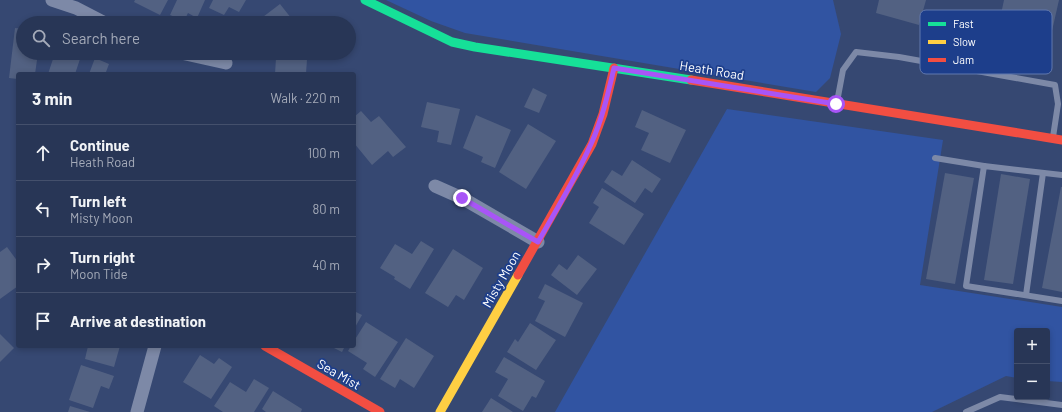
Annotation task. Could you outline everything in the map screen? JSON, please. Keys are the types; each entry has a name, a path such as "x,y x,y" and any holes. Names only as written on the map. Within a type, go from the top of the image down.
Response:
{"street":[{"path":"52,0 76,8 91,16"},
{"name":"Heath Road","path":"365,0 452,42 475,47 1057,139"},
{"path":"212,60 226,63"},
{"name":"Misty Moon","path":"440,412 578,172 592,144 603,114 614,68"},
{"path":"435,186 462,198 538,242"},
{"path":"137,412 154,348"},
{"name":"Sea Mist","path":"268,348 380,412"}],"lane":[{"path":"836,104 843,70 856,52 920,61"},
{"path":"994,74 1055,85 1058,104 1057,139"},
{"path":"935,158 1062,176"},
{"path":"984,166 966,286 1062,301"},
{"path":"1026,295 1043,173"},
{"path":"966,412 1000,396 1062,405"}],"shaded area":[{"path":"386,0 833,0 841,34 830,78 816,92 465,33 431,21"},
{"path":"727,109 943,140 920,285 1062,307 1062,382 1050,381 1050,328 1014,328 1014,377 1006,376 932,412 555,412"}],"building":[{"path":"135,0 168,0 160,15 134,2"},
{"path":"177,0 205,0 198,16 193,16 188,13 186,16 170,15"},
{"path":"213,0 246,0 239,12 229,7 224,15 209,8"},
{"path":"879,0 926,0 923,10 920,10 919,25 876,13"},
{"path":"1004,0 1059,0 1052,31 1052,10 1002,10"},
{"path":"280,4 289,16 264,16"},
{"path":"16,28 16,60 37,60 35,72 16,72 16,79 9,78"},
{"path":"53,60 80,60 76,72 49,72"},
{"path":"94,60 100,60 109,64 106,72 90,72"},
{"path":"276,60 307,60 306,72 275,72"},
{"path":"533,88 547,95 539,113 524,107"},
{"path":"427,102 460,109 451,145 437,142 439,131 421,127"},
{"path":"642,110 686,130 670,163 641,150 649,133 635,127"},
{"path":"361,111 371,122 379,116 406,147 393,157 388,151 372,165 356,145 356,115"},
{"path":"476,115 511,130 495,168 481,162 483,157 463,148"},
{"path":"528,124 556,141 526,189 499,172"},
{"path":"632,160 661,179 652,193 645,188 635,203 604,182 612,170 622,176"},
{"path":"945,173 974,178 955,284 926,279"},
{"path":"1001,174 1030,179 1013,284 984,280"},
{"path":"1062,187 1062,292 1042,288"},
{"path":"602,188 644,214 624,245 589,223 599,207 593,203"},
{"path":"421,241 434,249 410,289 394,279 395,277 380,268 395,244 412,254"},
{"path":"7,247 16,259 16,287 0,299 0,252"},
{"path":"453,249 483,268 464,300 456,295 448,307 425,293"},
{"path":"578,255 597,269 577,295 551,275 559,264 567,270"},
{"path":"545,284 583,303 565,337 535,321 545,301 538,298"},
{"path":"356,312 362,315 356,326"},
{"path":"366,322 398,342 375,377 363,369 367,363 348,351 350,348 356,348 356,338"},
{"path":"530,323 556,340 536,370 507,352 515,339 518,342"},
{"path":"0,334 14,348 0,362"},
{"path":"406,338 434,356 414,388 400,379 395,388 380,379"},
{"path":"88,348 119,348 114,367 85,359"},
{"path":"334,348 344,348 342,352"},
{"path":"200,355 214,364 219,358 232,367 211,399 183,382"},
{"path":"504,357 545,381 536,398 532,396 523,411 498,396 508,379 495,372"},
{"path":"81,365 114,376 109,389 101,386 93,408 69,400"},
{"path":"254,379 269,388 254,412 223,412 214,406 230,382 246,392"},
{"path":"273,391 302,409 301,412 266,412 262,409"},
{"path":"491,398 513,412 482,412"},
{"path":"70,406 90,412 68,412"}],"traffic: fast":[{"path":"365,0 452,42 475,47 691,80"}],"traffic: slow":[{"path":"440,412 518,275"}],"traffic: jam":[{"path":"518,275 592,144 603,114 614,68"},
{"path":"691,80 1062,140"},
{"path":"268,348 380,412"}],"route":[{"path":"462,198 538,242 578,172 592,144 603,114 614,68 836,104"}]}
